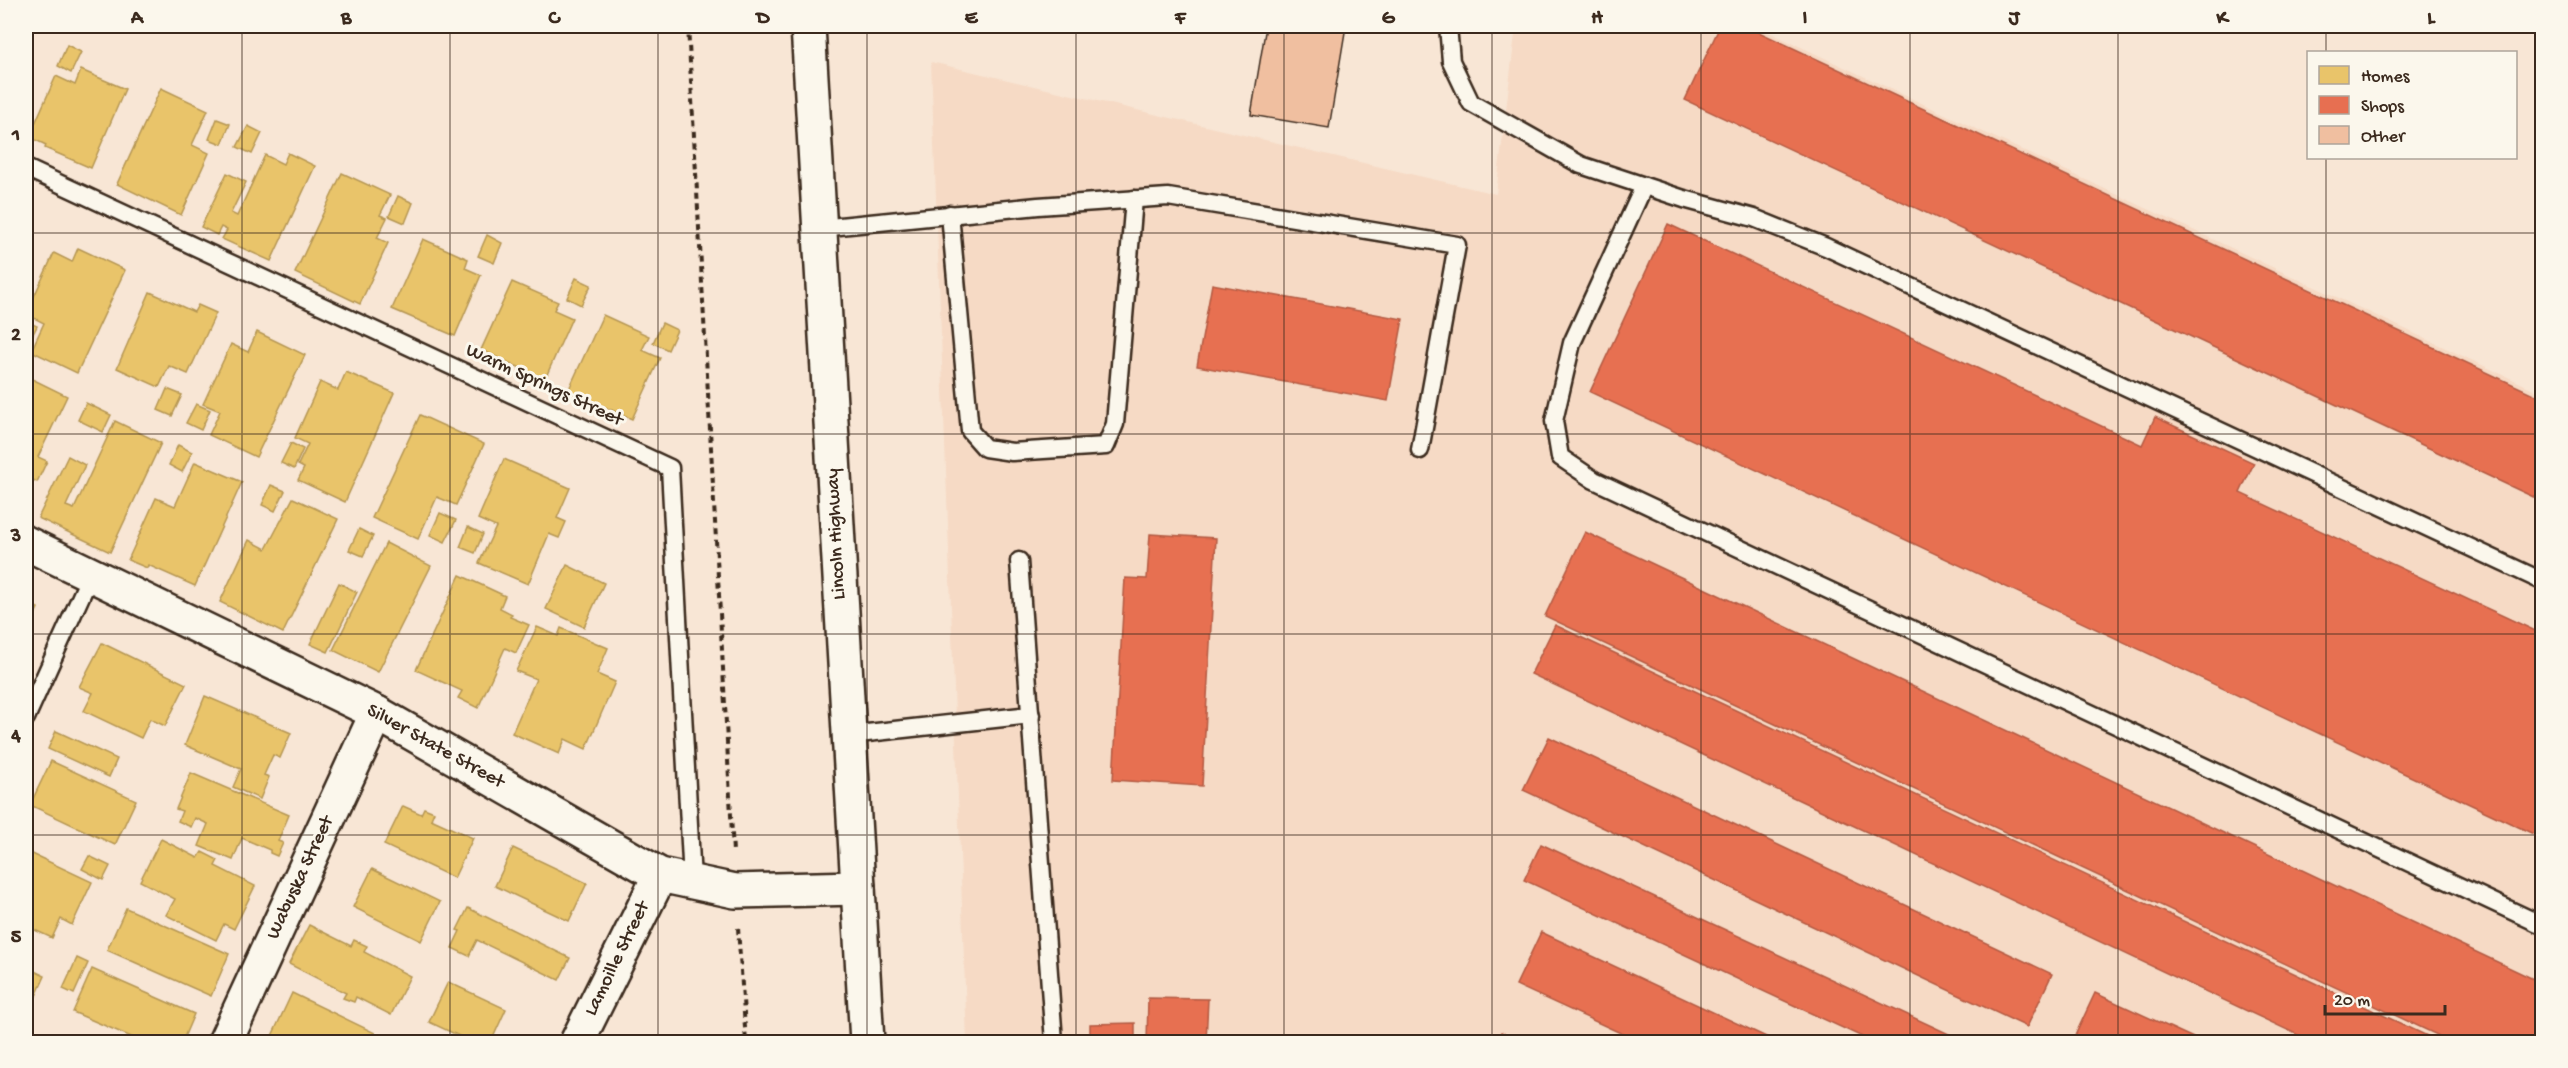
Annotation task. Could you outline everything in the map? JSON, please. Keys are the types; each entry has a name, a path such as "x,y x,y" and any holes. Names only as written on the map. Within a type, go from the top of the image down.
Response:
{"main road":[{"name":"Lincoln Highway","path":"808,26 867,1042"},
{"name":"Silver State Street","path":"26,543 377,713 660,875 735,891 858,888"},
{"name":"Wabuska Street","path":"225,1042 377,713"},
{"name":"Lamoille Street","path":"577,1042 660,875"}],"lane":[{"path":"1449,26 1451,61 1471,103 1581,165 1754,218 1826,247 2542,581"},
{"name":"Warm Springs Street","path":"26,168 670,468 692,881"},
{"path":"1644,186 1572,344 1554,421 1560,456 1594,480 2542,925"},
{"path":"820,228 950,214 1168,197 1457,245 1420,450"},
{"path":"950,214 970,431 985,448 1012,452 1106,447 1115,424 1134,199"},
{"path":"1019,561 1054,1042"},
{"path":"26,718 91,574"},
{"path":"849,735 1031,715"}],"path":[{"path":"688,26 735,891 746,1042"}],"shaded area":[{"path":"1516,26 1756,26 2542,393 2542,1042 967,1042 931,62 1496,194"}],"building: Homes":[{"path":"67,45 81,52 71,73 58,66"},
{"path":"81,70 125,89 91,168 45,148 46,145 29,137 56,76 75,85"},
{"path":"161,88 208,110 192,145 209,153 181,215 117,184"},
{"path":"217,119 230,124 222,144 209,139"},
{"path":"248,126 262,133 252,154 237,147"},
{"path":"288,153 315,166 271,261 222,239 227,230 221,227 217,235 201,227 227,173 246,182 231,213 237,216 265,155 283,164"},
{"path":"342,173 390,195 380,215 387,218 377,238 388,243 360,304 295,273"},
{"path":"398,196 413,203 405,223 389,216"},
{"path":"26,230 34,234 26,252"},
{"path":"487,235 502,243 494,263 478,256"},
{"path":"423,239 468,259 465,268 481,275 455,336 392,309"},
{"path":"78,248 125,270 77,373 31,351 44,323 26,314 54,253 72,262"},
{"path":"576,278 591,285 581,305 567,298"},
{"path":"512,282 558,302 554,310 572,318 545,379 481,350"},
{"path":"150,292 194,312 198,305 216,313 188,374 169,366 159,387 117,368"},
{"path":"603,315 649,336 642,350 660,358 632,419 568,391"},
{"path":"26,321 37,326 27,346 26,345"},
{"path":"662,323 677,330 668,350 653,343"},
{"path":"257,332 305,355 256,457 209,435 220,411 203,404 231,344 248,352"},
{"path":"346,372 394,393 345,502 298,480 304,468 298,465 308,444 295,438 320,382 338,390"},
{"path":"26,376 67,396 38,457 47,461 37,482 29,478 26,484"},
{"path":"167,389 182,395 172,416 158,410"},
{"path":"86,403 111,415 103,432 78,420"},
{"path":"196,404 210,410 201,430 186,423"},
{"path":"420,415 484,444 456,505 437,497 418,539 372,518"},
{"path":"115,421 161,443 110,552 38,518 68,456 85,465 66,506 74,509"},
{"path":"291,443 303,449 294,469 281,463"},
{"path":"178,445 192,452 182,472 169,465"},
{"path":"504,459 570,488 557,518 566,522 559,538 549,534 528,584 479,563 496,527 478,519"},
{"path":"195,462 242,482 195,586 148,565 147,568 128,560 156,498 175,506"},
{"path":"271,485 285,491 275,511 262,505"},
{"path":"293,498 338,519 283,633 220,602 249,540 266,549"},
{"path":"440,513 456,520 445,542 430,535"},
{"path":"468,527 483,534 475,553 460,547"},
{"path":"359,529 373,536 363,556 349,550"},
{"path":"386,543 431,566 378,672 333,650"},
{"path":"567,565 604,583 584,627 546,609"},
{"path":"460,575 505,596 500,608 512,614 510,617 529,625 516,653 505,648 478,708 458,698 462,691 416,670"},
{"path":"339,583 357,592 328,652 310,644"},
{"path":"26,602 38,608 29,627 26,626"},
{"path":"537,627 558,636 561,628 608,648 597,674 615,682 586,749 565,739 559,754 512,733 536,679 516,671"},
{"path":"102,643 186,684 165,726 150,719 141,738 84,711 93,693 79,687"},
{"path":"205,696 291,733 280,758 273,755 264,775 269,777 260,799 233,787 241,769 185,745"},
{"path":"56,731 117,759 109,777 48,749"},
{"path":"51,761 136,800 115,845 30,805"},
{"path":"191,773 289,815 278,841 283,843 277,856 270,853 270,850 242,838 233,860 199,846 208,824 195,818 191,827 178,821 182,811 176,809"},
{"path":"403,806 421,814 424,808 434,812 431,819 473,838 454,878 384,845"},
{"path":"161,839 198,858 202,852 218,860 215,866 255,886 234,929 224,924 216,940 166,915 175,899 140,881"},
{"path":"513,848 587,883 569,921 495,886"},
{"path":"26,851 92,882 72,925 61,919 52,938 26,926"},
{"path":"89,856 110,866 103,880 82,869"},
{"path":"372,869 440,902 421,941 353,907"},
{"path":"126,908 229,954 211,996 107,950"},
{"path":"468,908 570,958 559,980 477,940 469,956 452,948 460,931 457,930"},
{"path":"309,925 351,946 354,940 367,946 364,952 410,976 391,1015 356,997 354,1002 343,998 346,993 289,964"},
{"path":"77,958 88,963 74,994 63,989"},
{"path":"26,967 45,976 26,1018"},
{"path":"92,969 194,1014 182,1042 143,1042 73,1012"},
{"path":"448,982 506,1009 491,1042 472,1042 429,1022"},
{"path":"292,993 375,1033 371,1042 281,1042 271,1038"}],"building: Shops":[{"path":"1720,26 1746,26 2542,398 2542,501 1685,100"},
{"path":"1668,224 2142,445 2155,417 2254,463 2240,493 2542,634 2542,838 1590,392"},
{"path":"1212,284 1403,319 1388,401 1197,366"},
{"path":"1585,532 2542,983 2542,1042 2452,1042 1545,616"},
{"path":"1150,534 1216,538 1202,786 1113,780 1125,578 1147,579"},
{"path":"1555,625 2440,1042 2313,1042 1531,674"},
{"path":"1549,737 2052,974 2027,1027 1523,790"},
{"path":"1541,844 1966,1042 1873,1042 1524,880"},
{"path":"1541,932 1777,1042 1640,1042 1516,985"},
{"path":"2095,993 2202,1042 2072,1042"},
{"path":"1148,998 1208,999 1206,1042 1147,1042"},
{"path":"1135,1023 1135,1042 1090,1042 1090,1024"},
{"path":"1501,1032 1523,1042 1496,1042"}],"building: Other":[{"path":"1266,26 1346,26 1329,128 1251,115"}]}
